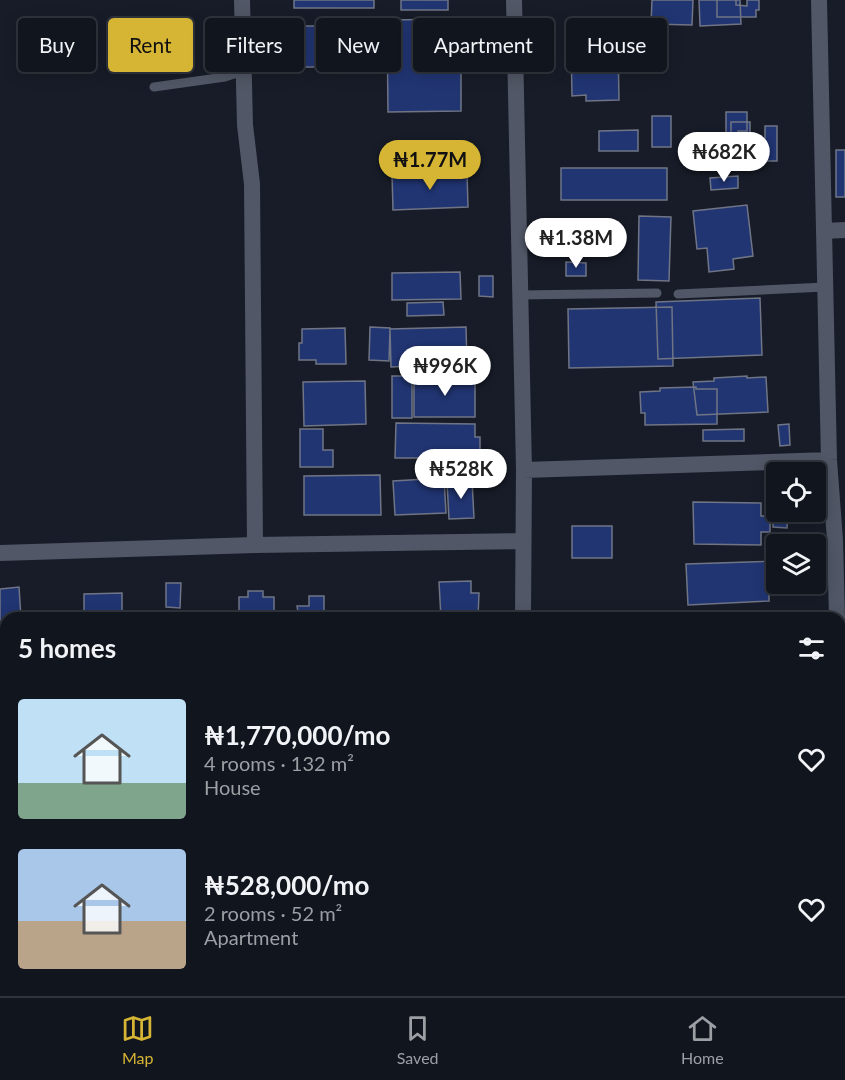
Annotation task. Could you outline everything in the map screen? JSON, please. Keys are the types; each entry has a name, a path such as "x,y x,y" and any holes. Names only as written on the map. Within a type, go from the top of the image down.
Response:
{"street":[{"path":"242,0 242,18"},
{"path":"514,0 524,470 523,612"},
{"path":"819,0 829,459 840,540 837,612"},
{"path":"243,72 245,125 252,184 255,545"},
{"path":"824,231 845,230"},
{"path":"524,470 829,459"},
{"path":"0,553 255,545 522,541"}],"lane":[{"path":"154,87 239,72"},
{"path":"678,294 825,287"},
{"path":"520,295 657,293"}],"building":[{"path":"294,0 374,0 374,8 294,8"},
{"path":"401,0 448,0 448,10 401,10"},
{"path":"652,0 693,0 692,25 667,24 667,18 651,18"},
{"path":"699,0 740,0 741,24 700,26"},
{"path":"717,0 736,0 736,5 747,6 747,0 759,0 759,10 756,10 756,17 717,17"},
{"path":"401,20 413,20 413,72 461,72 461,111 388,112 388,72 401,72"},
{"path":"304,26 316,26 316,67 304,67"},
{"path":"572,72 618,72 619,100 586,101 586,95 572,96"},
{"path":"726,112 747,112 747,131 738,131 738,152 726,152"},
{"path":"652,116 671,116 671,147 652,147"},
{"path":"731,122 750,122 750,157 731,157"},
{"path":"765,126 777,126 777,161 765,161"},
{"path":"638,130 638,151 599,151 599,131"},
{"path":"836,150 845,150 845,197 836,197"},
{"path":"561,168 667,168 667,200 561,200"},
{"path":"467,172 468,207 393,210 392,174"},
{"path":"738,176 738,188 711,190 710,178"},
{"path":"747,205 753,256 733,259 734,269 709,272 707,248 697,249 693,211"},
{"path":"639,216 671,217 669,281 638,280"},
{"path":"566,262 586,263 586,276 566,276"},
{"path":"460,272 461,299 392,300 392,273"},
{"path":"479,276 493,276 493,297 479,296"},
{"path":"760,298 762,355 658,359 656,302"},
{"path":"443,302 444,315 407,316 407,303"},
{"path":"672,307 673,366 569,368 568,309"},
{"path":"370,327 390,328 389,361 369,360"},
{"path":"466,327 467,364 391,367 390,329"},
{"path":"345,328 346,364 316,364 316,360 299,360 302,329"},
{"path":"392,376 412,376 412,418 392,418"},
{"path":"475,376 475,417 414,417 414,377"},
{"path":"747,376 747,378 766,377 768,412 697,415 693,382"},
{"path":"365,381 366,424 304,426 303,382"},
{"path":"696,387 696,389 717,389 717,424 645,425 645,413 641,413 640,392 660,391 660,388"},
{"path":"396,423 475,424 475,437 480,437 480,454 473,454 473,465 434,464 434,458 395,458"},
{"path":"789,424 790,445 780,446 778,425"},
{"path":"300,429 323,429 323,450 333,450 333,467 300,467"},
{"path":"744,429 744,441 703,441 703,430"},
{"path":"380,475 381,515 304,515 304,476"},
{"path":"444,478 446,513 395,515 393,481"},
{"path":"472,480 474,518 449,519 447,482"},
{"path":"693,502 761,503 761,516 766,516 766,522 770,522 770,532 761,532 761,545 694,544"},
{"path":"773,522 787,522 787,528 773,527"},
{"path":"572,526 612,526 612,558 572,558"},
{"path":"766,561 766,594 769,594 769,601 688,605 686,564"},
{"path":"471,581 471,593 479,593 478,612 441,612 439,582"},
{"path":"166,583 181,583 180,608 166,607"},
{"path":"19,587 21,612 0,612 0,589"},
{"path":"248,591 263,591 263,597 274,597 274,612 239,612 239,597 248,597"},
{"path":"122,593 122,612 84,612 84,594"},
{"path":"309,596 324,596 324,612 298,612 297,606 309,606"}]}
